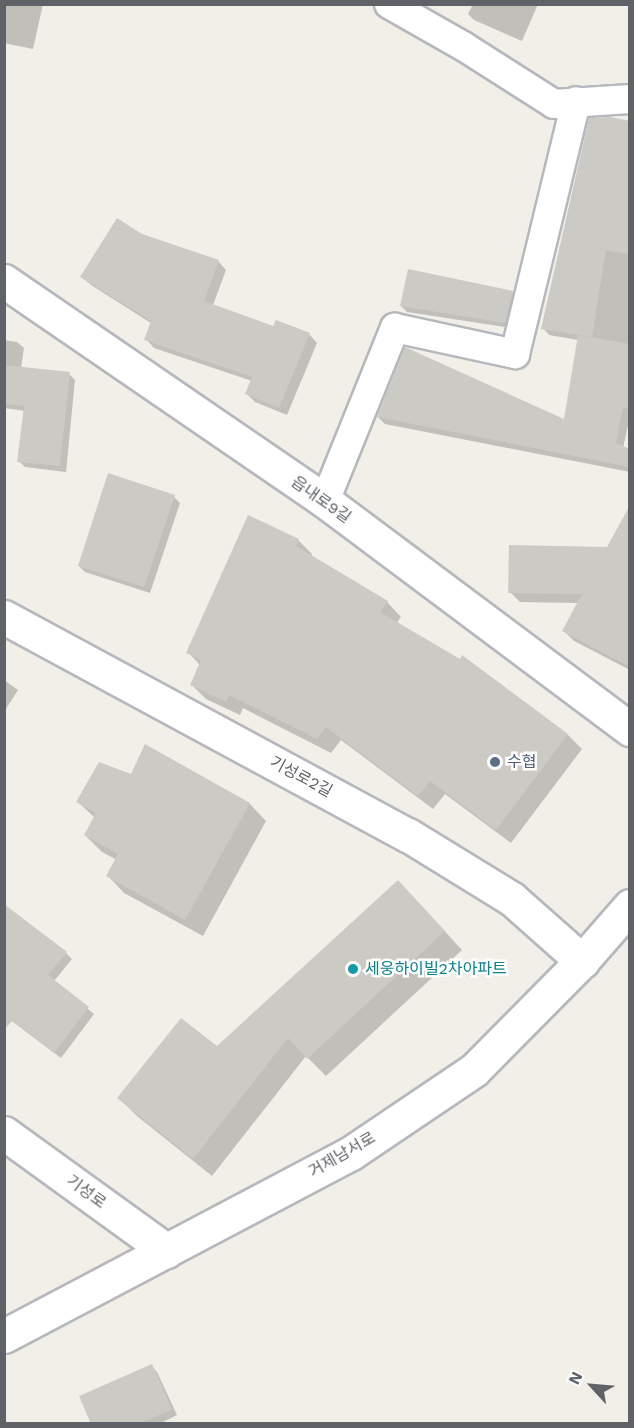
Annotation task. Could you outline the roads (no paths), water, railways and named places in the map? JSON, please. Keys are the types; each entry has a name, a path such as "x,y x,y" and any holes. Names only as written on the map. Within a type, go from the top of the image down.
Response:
{"street":[{"name":"읍내로9길","path":"4,281 325,501 630,729"},
{"name":"기성로2길","path":"4,617 408,835 512,899 582,961"},
{"name":"거제남서로","path":"4,1336 351,1153 474,1071 582,961 630,906"},
{"name":"기성로","path":"4,1133 167,1251"}],"lane":[{"path":"389,4 463,46 554,104 630,99"},
{"path":"325,501 395,328 515,354 576,101"}],"place":[{"name":"수협","path":"495,762"},
{"name":"세웅하이빌2차아파트","path":"353,969"}]}
